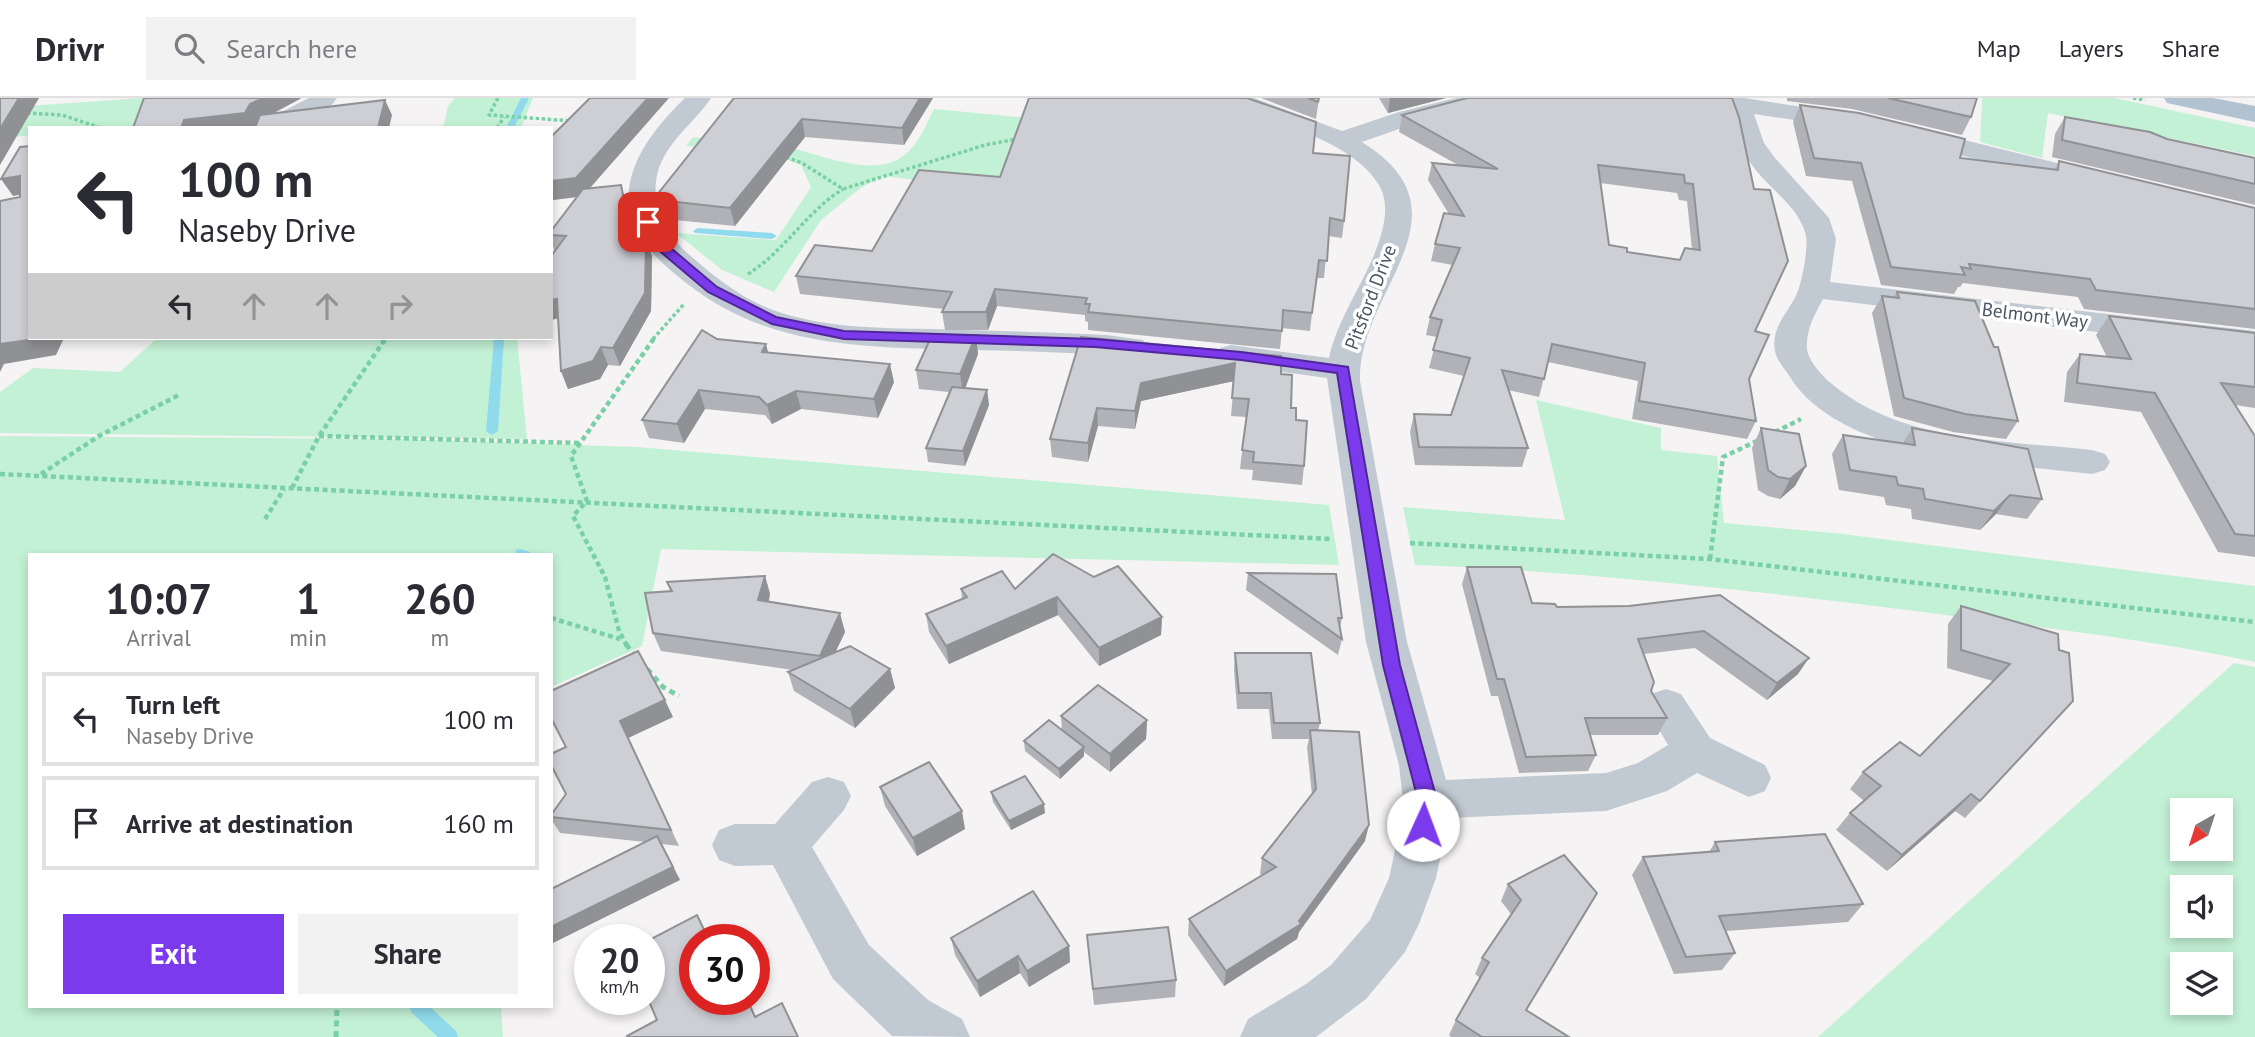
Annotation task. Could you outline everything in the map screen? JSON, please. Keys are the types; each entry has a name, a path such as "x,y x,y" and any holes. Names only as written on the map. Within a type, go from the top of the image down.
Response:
{"main road":[{"path":"2176,98 2255,114"}],"street":[{"path":"274,126 306,112 325,98"},
{"path":"699,98 667,129 659,142 644,169 640,199 660,245 712,289 772,320 844,335 1095,343 1161,349"},
{"name":"Pitsford Drive","path":"1230,98 1342,140 1381,169 1395,190 1399,209 1391,252 1362,309 1343,370 1392,665 1427,800 1415,874 1391,935 1343,988 1296,1021 1266,1037"},
{"path":"1342,140 1408,117 1488,98"},
{"path":"1661,98 1781,109 1882,128 2115,186"},
{"path":"1738,106 1751,144 1765,164 1815,218 1821,239 1814,289 1793,325 1791,352 1808,380 1834,404 1876,425 1926,442 2039,444 2092,462"},
{"name":"Belmont Way","path":"1814,289 2255,341"},
{"path":"1201,353 1343,370"},
{"path":"1666,706 1695,751 1749,778"},
{"path":"1427,800 1606,792 1651,778 1695,751"},
{"path":"736,845 786,844 828,796"},
{"path":"786,844 851,962 910,1018 944,1037"}],"path":[{"path":"498,98 489,115 572,121"},
{"path":"20,112 62,115 95,126"},
{"path":"498,126 504,116"},
{"path":"587,501 571,456 667,320 684,304 759,269 778,251 811,210 843,189 985,145 1021,138"},
{"path":"782,155 802,163 843,189"},
{"path":"292,488 319,436 385,340"},
{"path":"40,475 99,436 179,395"},
{"path":"1772,433 1834,404"},
{"path":"319,436 580,443"},
{"path":"1710,558 1723,457 1760,439"},
{"path":"0,474 1167,528 1710,558 2255,622"},
{"path":"265,519 284,488"},
{"path":"587,501 573,516 595,551 610,589 620,639 663,687 679,696"},
{"path":"553,618 585,631 620,639"},
{"path":"336,1037 337,1008"}],"green space":[{"path":"171,98 159,126 28,126 28,135 0,139 0,108"},
{"path":"455,98 533,98 522,126 443,126 448,106"},
{"path":"1982,98 2114,98 2255,128 2255,156 2048,113 2042,158 1980,142"},
{"path":"934,109 1059,121 1003,181 972,187 883,176 862,187 821,220 774,292 722,270 676,233 776,240 811,187 801,165 770,153 686,146 693,137 774,144 852,164 883,164 897,160 910,150"},
{"path":"155,340 517,340 527,439 0,433 0,392 33,368 120,372"},
{"path":"1536,400 1661,428 1661,450 1717,456 1724,523 1834,533 2255,586 2255,662 2086,633 1790,596 1665,582 1415,565 1403,507 1565,520"},
{"path":"0,436 399,439 637,447 1329,505 1339,565 661,549 642,646 553,686 553,553 28,553 28,1008 501,1008 503,1037 0,1037"},
{"path":"2234,663 2255,667 2255,1037 1818,1037"}],"building":[{"path":"0,98 19,98 0,129"},
{"path":"144,98 263,98 250,104 245,113 184,120 182,126 134,126"},
{"path":"590,98 648,98 576,178 553,181 553,135"},
{"path":"734,98 920,98 902,128 802,119 730,208 659,200 657,195"},
{"path":"1029,98 1247,98 1316,122 1313,153 1350,156 1344,221 1330,218 1327,261 1319,260 1312,313 1283,310 1282,331 1088,312 1090,304 1085,304 1087,298 995,289 986,312 942,312 952,292 796,276 815,245 872,251 919,170 1000,177"},
{"path":"1467,98 1732,98 1739,117 1754,189 1770,190 1788,261 1755,331 1769,335 1749,379 1756,421 1639,401 1645,363 1552,344 1544,379 1502,370 1528,448 1419,447 1414,414 1451,415 1470,358 1433,350 1442,320 1430,317 1460,248 1435,244 1444,213 1464,216 1432,163 1498,169 1402,115","holes":["1598,165 1684,175 1685,183 1693,184 1700,250 1685,248 1680,260 1627,252 1627,248 1609,245"]},
{"path":"1888,98 1977,98 1971,117"},
{"path":"385,100 378,126 256,126 260,115"},
{"path":"1800,105 1859,113 1965,139 1960,158 2058,170 2059,161 2255,208 2255,309 2096,290 2090,279 1969,264 1971,269 1961,267 1965,275 1891,267 1861,163 1814,158"},
{"path":"2065,117 2150,132 2167,139 2255,158 2255,184 2062,140"},
{"path":"28,146 29,340 0,344 0,201 20,197 20,176 1,179 20,147"},
{"path":"621,185 625,205 646,238 645,293 613,348 601,347 593,361 561,371 557,299 553,300 553,253 566,236 553,235 553,228 583,189"},
{"path":"1897,292 1975,301 1994,347 1998,347 2018,421 1965,414 1904,398 1882,296 1899,298"},
{"path":"2109,316 2255,333 2255,387 2221,383 2255,436 2255,536 2235,534 2155,393 2077,383 2080,354 2131,359"},
{"path":"702,330 717,339 766,344 762,352 890,364 874,399 796,391 767,405 759,397 699,390 677,424 642,420"},
{"path":"932,335 976,335 960,374 916,370"},
{"path":"1081,337 1281,356 1281,374 1292,375 1291,408 1296,408 1296,420 1307,421 1304,466 1253,462 1254,452 1242,450 1249,399 1232,398 1235,363 1141,383 1135,411 1097,408 1088,443 1050,439"},
{"path":"952,387 987,390 963,451 926,448"},
{"path":"1761,428 1799,434 1806,466 1790,479 1778,477 1768,470"},
{"path":"1912,428 2028,449 2042,499 2010,495 1994,511 1925,499 1923,489 1898,485 1896,477 1850,470 1843,435 1915,445"},
{"path":"1053,554 1094,577 1118,566 1162,617 1099,648 1057,597 946,646 926,614 967,597 961,589 1002,571 1015,589"},
{"path":"1467,567 1521,567 1532,603 1555,604 1557,607 1629,606 1720,595 1809,658 1777,683 1704,631 1638,639 1654,682 1651,691 1667,718 1585,718 1596,755 1526,757 1504,679 1497,679"},
{"path":"1248,573 1336,574 1342,639"},
{"path":"765,576 758,600 840,613 820,656 653,633 645,593 672,591 667,582"},
{"path":"1961,606 2058,634 2059,650 2069,653 2073,701 1980,801 1971,794 1902,855 1850,813 1881,786 1863,772 1900,742 1920,756 2010,664 1961,650"},
{"path":"850,646 890,669 850,709 788,672"},
{"path":"638,651 665,700 620,721 671,830 553,817 553,812 566,794 553,769 553,753 566,747 553,722 553,690"},
{"path":"1235,653 1311,653 1320,723 1274,723 1271,693 1239,693"},
{"path":"1098,685 1147,720 1110,754 1061,716"},
{"path":"1049,720 1084,747 1059,769 1024,741"},
{"path":"1310,730 1359,732 1369,825 1299,921 1301,924 1226,971 1189,919 1276,867 1262,858 1316,789"},
{"path":"929,762 962,811 913,838 880,787"},
{"path":"1025,776 1044,804 1009,821 991,792"},
{"path":"1825,834 1863,904 1719,916 1735,953 1686,957 1643,857 1719,851 1715,842"},
{"path":"657,836 673,867 553,926 553,888"},
{"path":"1564,855 1597,893 1526,1010 1569,1037 1482,1037 1456,1020 1489,962 1482,958 1521,900 1508,884"},
{"path":"1033,891 1069,946 1027,971 1018,956 977,981 951,938"},
{"path":"697,915 701,924 680,924"},
{"path":"679,924 679,1015 755,1017 770,1015 770,1009 782,1003 798,1037 628,1037 657,1020 655,1015 665,1015 665,932"},
{"path":"1168,927 1176,980 1093,989 1087,935"}],"waterway":[{"path":"511,126 525,98"},
{"path":"698,231 772,236"},
{"path":"492,431 499,340"},
{"path":"419,1008 450,1037"}],"route":[{"path":"648,222 660,245 712,289 726,299 772,320 844,335 1095,343 1241,356 1343,370 1392,665 1427,800 1423,825"}]}
